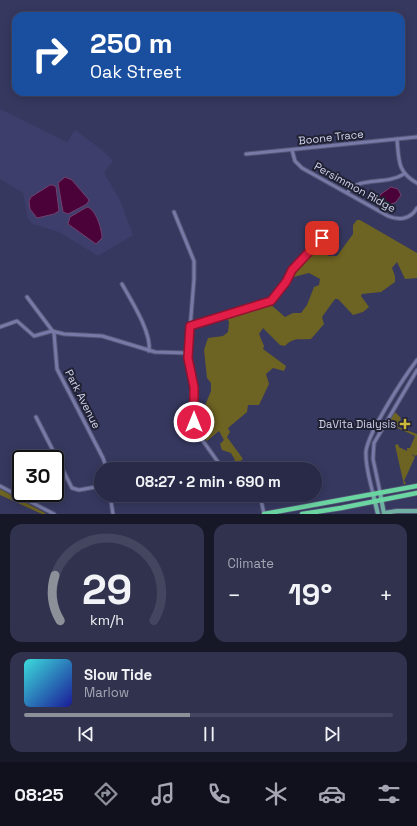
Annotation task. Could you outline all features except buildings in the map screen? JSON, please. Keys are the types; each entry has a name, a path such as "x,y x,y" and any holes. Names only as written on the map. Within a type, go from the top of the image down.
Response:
{"highway":[{"path":"264,514 417,486"},
{"path":"302,514 375,502 417,493"}],"main road":[{"path":"380,492 385,513 417,511"},
{"path":"373,494 378,514"}],"street":[{"name":"Boone Trace","path":"246,154 417,137"},
{"path":"397,139 400,164 404,174 417,183"},
{"name":"Persimmon Ridge","path":"292,150 298,165 396,219 407,218 417,208"},
{"path":"347,193 351,188 358,184 394,179 404,174"},
{"path":"174,212 194,261 188,353 194,387 195,425 203,441 218,462"},
{"path":"190,326 271,301 286,282 292,270 322,238"},
{"path":"122,284 146,332 150,344 149,351"},
{"path":"27,297 54,331"},
{"path":"0,327 17,320 34,336 54,331 66,334 109,337 149,351 188,353"},
{"name":"Park Avenue","path":"54,331 57,369 104,462"},
{"path":"373,494 366,462 368,443 376,426 417,360"},
{"path":"380,492 373,459 374,443 417,370"},
{"path":"36,417 72,488 76,490 94,487"},
{"path":"0,486 54,514"},
{"path":"111,502 113,514"},
{"path":"261,502 264,514"}],"shaded area":[{"path":"0,109 67,142 75,130 102,150 113,161 104,173 120,200 133,235 98,256 59,232 33,224 28,219 23,193 0,179"},
{"path":"65,177 72,180 89,200 87,204 68,214 63,212 58,183"},
{"path":"50,185 56,187 59,211 54,214 37,218 30,209 29,201 31,197"},
{"path":"391,187 398,189 401,195 396,202 387,206 379,203 378,199 381,194"},
{"path":"87,207 96,216 101,230 102,238 96,244 68,224 70,217"},
{"path":"357,220 360,220 417,253 417,278 405,279 397,262 392,268 395,276 395,282 381,292 362,294 361,296 369,307 363,312 353,315 338,299 335,299 322,317 324,324 311,339 291,341 285,346 280,345 263,328 259,334 264,346 263,349 286,366 284,371 273,368 266,374 269,384 259,405 248,405 247,412 228,428 230,432 227,437 243,459 239,462 233,462 235,460 231,453 222,450 220,444 224,440 219,431 207,441 203,436 211,428 197,424 204,422 204,408 211,391 211,383 207,378 204,350 208,338 223,336 228,332 229,322 227,318 270,304 285,317 293,313 301,313 307,305 314,287 319,285 320,279 309,273 290,278 293,270 319,243 328,251 328,256 337,256 353,234 353,225"},
{"path":"394,412 401,418 398,427 417,434 417,455 412,455 415,457 404,481 406,483 404,485 395,445 398,444 399,447 407,451 407,448 410,448 415,436 388,425 388,422"},
{"path":"0,489 12,495 12,500 0,495"},
{"path":"15,502 24,502 46,514 42,514"}],"place":[{"name":"DaVita Dialysis","path":"405,424"}],"route":[{"path":"194,422 195,393 188,358 190,326 229,316 273,300 286,282 292,270 322,238"}]}
